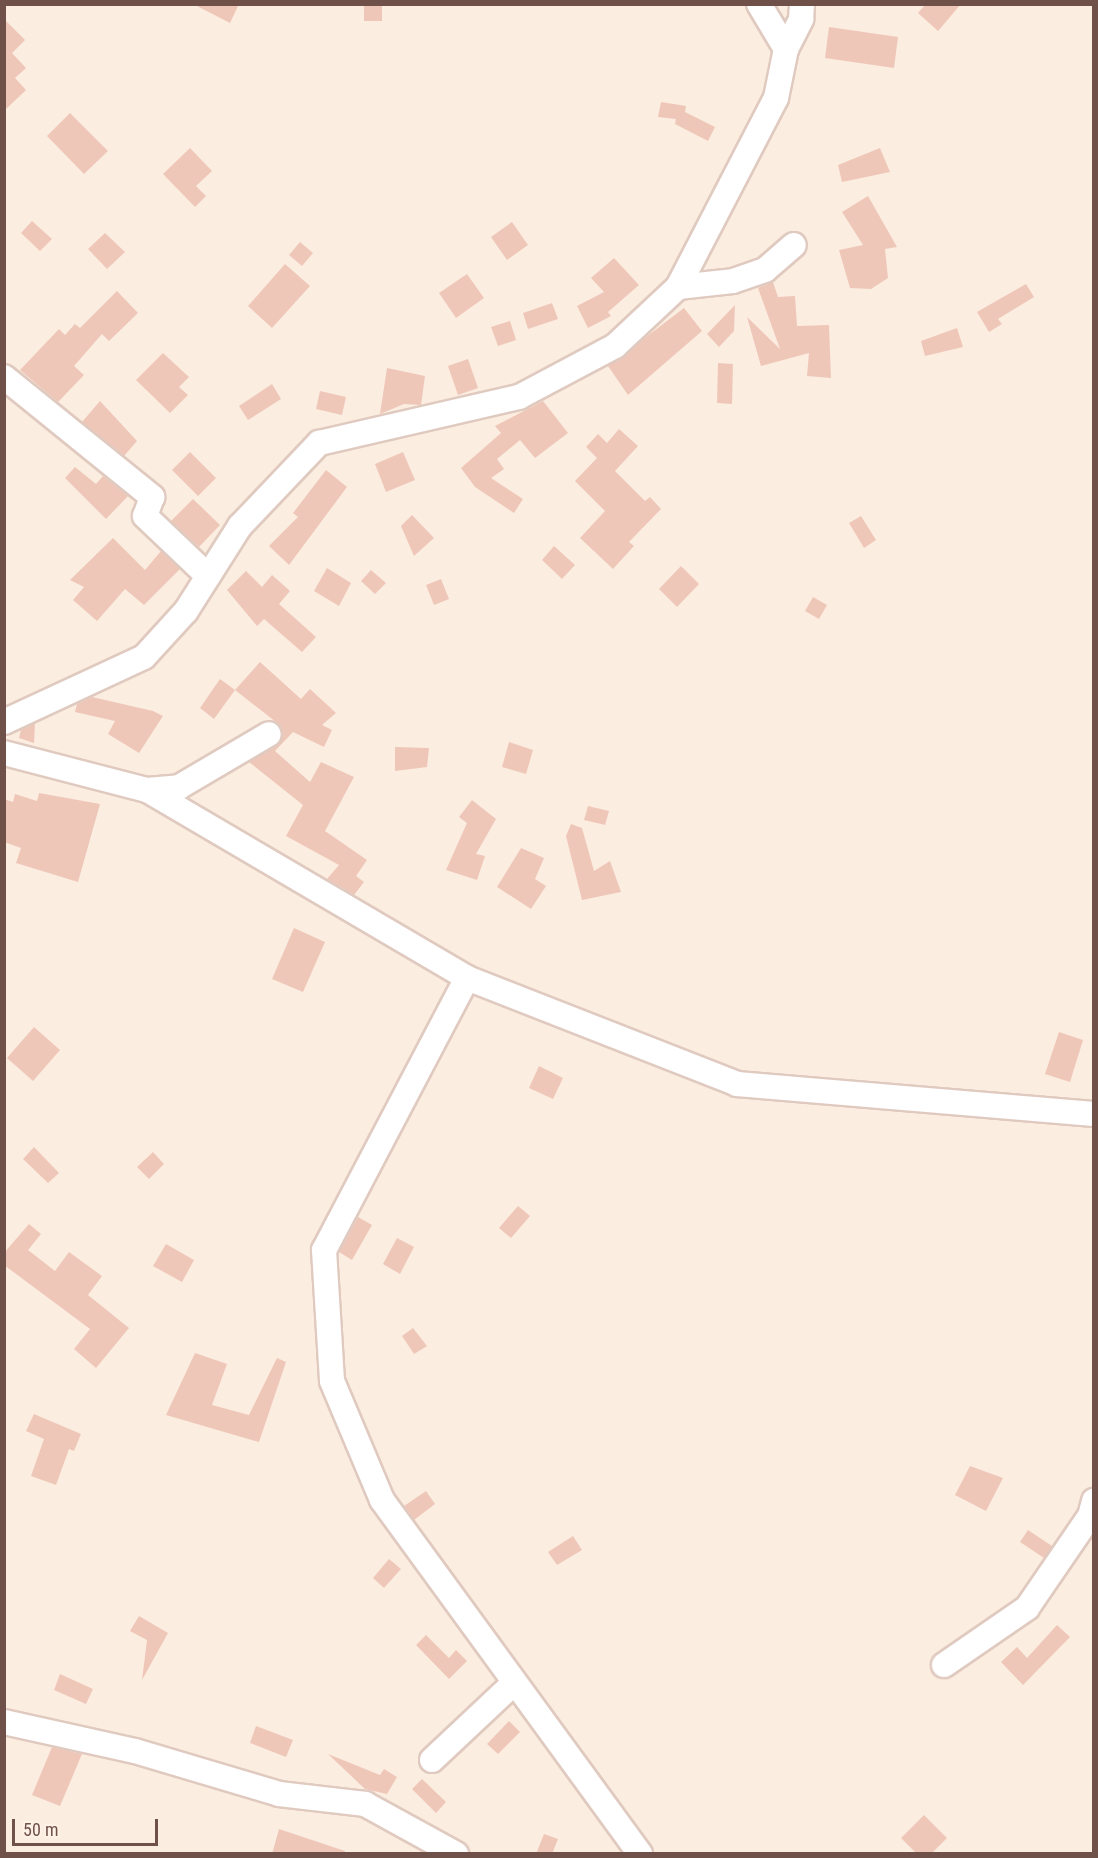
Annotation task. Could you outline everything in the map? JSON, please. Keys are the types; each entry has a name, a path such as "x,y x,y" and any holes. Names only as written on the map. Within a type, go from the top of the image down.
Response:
{"street":[{"path":"759,4 786,49"},
{"path":"4,722 144,657 186,611 240,526 319,444 519,397 615,346 678,287 776,98 786,49 801,19 802,4"},
{"path":"678,287 754,274 794,245"},
{"path":"4,377 152,497 145,516 208,576"},
{"path":"147,789 179,787 268,734"},
{"path":"4,753 147,789 467,978 737,1084 1094,1114"},
{"path":"467,978 324,1250 332,1381 382,1500 513,1684 640,1854"},
{"path":"944,1665 1027,1608 1090,1516 1094,1500"},
{"path":"432,1760 513,1684"},
{"path":"4,1722 135,1751 279,1794 365,1804 456,1854"}],"building":[{"path":"193,4 239,4 230,23"},
{"path":"364,4 382,4 382,21 364,21"},
{"path":"926,4 961,4 938,31 918,13"},
{"path":"4,19 25,40 12,53 26,68 15,78 26,90 4,111"},
{"path":"829,27 898,37 894,68 825,58"},
{"path":"661,102 686,106 685,112 715,127 708,141 675,124 676,119 658,117"},
{"path":"70,113 108,151 84,174 47,136"},
{"path":"190,148 212,171 196,186 206,196 195,207 163,174"},
{"path":"880,148 890,172 842,182 838,165"},
{"path":"868,196 897,247 885,249 888,278 871,289 850,288 839,250 863,245 842,212"},
{"path":"32,221 52,239 40,251 21,233"},
{"path":"512,222 528,245 507,260 491,237"},
{"path":"105,233 125,252 107,269 88,249"},
{"path":"300,242 313,253 302,266 289,255"},
{"path":"614,258 639,285 608,312 611,316 588,328 577,306 604,292 591,278"},
{"path":"285,264 310,286 272,328 248,306"},
{"path":"467,274 484,298 456,318 439,293"},
{"path":"773,282 778,297 795,296 797,326 829,325 831,378 807,376 809,353 761,366 747,317 780,349 758,288"},
{"path":"1026,284 1034,297 998,319 1002,324 989,332 977,312"},
{"path":"117,291 138,313 109,341 102,334 74,366 84,375 58,402 20,370 59,329 65,335 75,324 80,328"},
{"path":"552,303 558,319 528,329 523,313"},
{"path":"735,305 734,331 719,347 707,334"},
{"path":"684,308 702,331 628,395 608,366"},
{"path":"510,321 516,340 498,346 491,327"},
{"path":"957,328 963,347 925,356 921,341"},
{"path":"163,353 189,377 179,387 188,395 170,413 136,380"},
{"path":"468,359 478,388 458,395 448,366"},
{"path":"718,363 733,364 732,404 717,403"},
{"path":"387,368 425,376 421,405 404,404 380,414"},
{"path":"272,384 281,399 248,420 239,406"},
{"path":"320,391 346,397 342,415 316,409"},
{"path":"100,401 137,441 124,456 82,422"},
{"path":"543,401 568,433 535,458 520,440 497,459 504,469 491,478 523,499 514,513 475,487 461,468 501,433 495,426"},
{"path":"619,429 638,446 615,471 645,501 650,497 661,509 629,542 634,546 613,569 580,538 605,511 575,481 597,458 586,447 598,434 607,443"},
{"path":"190,452 216,478 198,496 172,470"},
{"path":"403,452 415,480 386,492 375,464"},
{"path":"75,467 96,484 103,476 128,496 106,519 65,478"},
{"path":"326,470 347,487 289,565 269,546 298,517 293,513"},
{"path":"193,499 220,525 199,547 171,521"},
{"path":"412,515 434,538 414,556 401,526"},
{"path":"861,516 876,540 864,548 849,523"},
{"path":"113,538 145,570 161,551 180,569 144,605 125,589 97,621 73,600 84,587 70,580"},
{"path":"554,546 575,565 562,579 542,560"},
{"path":"681,566 699,584 677,607 659,589"},
{"path":"327,568 351,583 339,606 314,591"},
{"path":"371,570 386,583 375,594 361,581"},
{"path":"246,571 262,587 272,575 290,591 279,604 316,637 302,652 264,619 257,626 227,590"},
{"path":"441,579 449,599 434,605 426,585"},
{"path":"813,597 827,605 819,619 805,611"},
{"path":"260,662 301,699 310,689 336,713 322,725 332,730 324,747 293,732 275,751 310,782 321,762 354,777 325,831 367,860 356,876 364,882 354,895 327,879 339,865 286,836 303,805 249,762 281,741 281,726 235,690"},
{"path":"220,679 235,690 214,719 200,708"},
{"path":"92,697 153,711 163,716 139,753 108,734 115,721 75,712 77,704"},
{"path":"35,723 34,743 19,738 21,730"},
{"path":"509,742 533,750 526,774 502,767"},
{"path":"395,747 429,748 427,767 395,771"},
{"path":"39,793 100,804 78,882 16,863 21,848 4,842 4,799 13,802 15,794 37,801"},
{"path":"472,800 496,819 476,854 485,856 477,880 446,870 467,823 459,817"},
{"path":"588,806 609,811 605,825 584,820"},
{"path":"571,824 582,828 594,871 610,861 621,892 582,900 566,836"},
{"path":"521,848 544,858 535,879 546,886 531,909 497,887"},
{"path":"294,928 325,942 303,992 272,979"},
{"path":"34,1027 60,1050 33,1081 7,1058"},
{"path":"1059,1032 1083,1040 1070,1082 1045,1074"},
{"path":"539,1066 563,1078 553,1099 529,1088"},
{"path":"34,1147 59,1173 48,1183 23,1159"},
{"path":"153,1152 164,1164 149,1179 137,1167"},
{"path":"518,1206 530,1216 511,1238 499,1228"},
{"path":"358,1217 372,1225 352,1260 339,1252"},
{"path":"29,1224 41,1234 28,1250 55,1271 69,1252 102,1276 88,1295 129,1328 96,1368 74,1349 90,1329 4,1265 4,1253"},
{"path":"397,1238 414,1247 400,1274 383,1264"},
{"path":"166,1244 194,1260 182,1282 153,1266"},
{"path":"413,1328 427,1346 414,1354 402,1336"},
{"path":"195,1353 227,1364 212,1405 249,1415 277,1358 286,1362 259,1442 166,1415"},
{"path":"34,1414 81,1434 74,1451 69,1449 56,1485 31,1476 44,1439 26,1431"},
{"path":"970,1466 1003,1478 986,1511 955,1495"},
{"path":"426,1491 435,1504 414,1520 404,1506"},
{"path":"1028,1530 1052,1546 1044,1558 1020,1542"},
{"path":"573,1536 582,1550 557,1565 548,1552"},
{"path":"389,1559 401,1569 384,1588 373,1578"},
{"path":"139,1616 168,1633 142,1680 147,1640 130,1631"},
{"path":"1057,1625 1070,1637 1023,1685 1001,1662 1017,1647 1027,1658"},
{"path":"426,1635 449,1658 456,1650 467,1661 449,1679 416,1645"},
{"path":"60,1674 93,1689 86,1704 54,1690"},
{"path":"509,1721 520,1732 498,1754 487,1744"},
{"path":"256,1726 293,1740 286,1757 250,1743"},
{"path":"52,1747 82,1754 60,1806 32,1795"},
{"path":"328,1754 380,1775 384,1769 397,1777 387,1794 365,1789"},
{"path":"422,1779 446,1802 436,1813 412,1789"},
{"path":"924,1815 947,1838 931,1854 917,1854 901,1838"},
{"path":"279,1829 345,1851 344,1854 272,1854"},
{"path":"544,1834 558,1839 552,1854 536,1854"}]}
